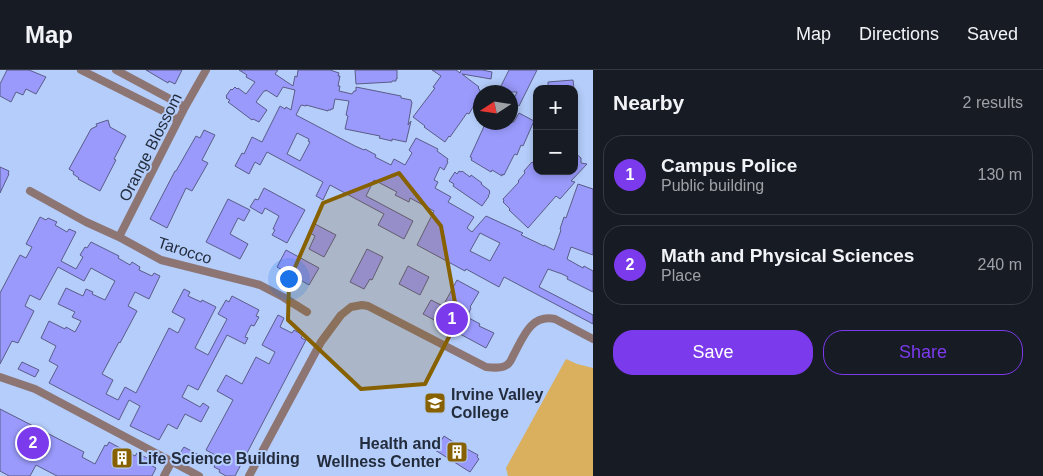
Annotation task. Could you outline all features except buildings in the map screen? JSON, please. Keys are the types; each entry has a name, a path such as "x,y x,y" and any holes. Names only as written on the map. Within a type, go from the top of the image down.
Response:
{"street":[{"path":"81,70 178,120"},
{"path":"116,70 185,107"},
{"name":"Orange Blossom","path":"120,237 178,120 206,70"},
{"name":"Tarocco","path":"30,191 161,260 260,285 307,312"},
{"path":"250,476 321,342 341,315 351,307 368,306 486,367 494,368 509,364 528,330 533,323 540,320 555,319 593,339"},
{"path":"0,377 35,389 199,476"},
{"path":"164,476 172,461"}],"highlighted area":[{"path":"399,173 441,226 458,319 425,384 361,389 288,320 289,281 323,203"}],"shaded area":[{"path":"566,359 593,368 593,476 508,476 506,468"}],"place":[{"name":"Campus Police","path":"452,319"},
{"name":"Irvine Valley College","path":"435,403"},
{"name":"Math and Physical Sciences","path":"33,443"},
{"name":"Health and Wellness Center","path":"457,452"},
{"name":"Life Science Building","path":"122,458"}]}
